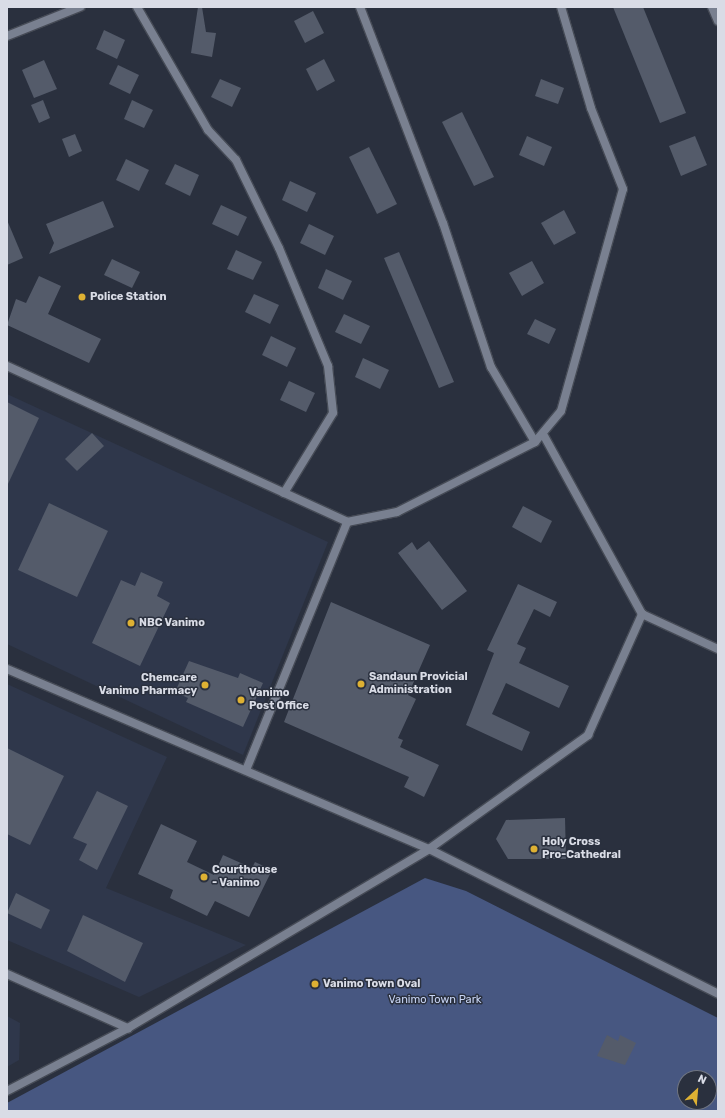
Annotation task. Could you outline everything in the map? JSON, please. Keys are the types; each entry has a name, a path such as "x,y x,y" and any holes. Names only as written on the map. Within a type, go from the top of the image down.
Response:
{"street":[{"path":"7,36 80,7"},
{"path":"137,7 208,130 236,160 279,248 328,366 333,413 284,493"},
{"path":"360,7 443,223 491,367 535,442"},
{"path":"7,366 346,522 397,512 535,442 544,436 560,411 623,189 591,108 561,7"},
{"path":"712,7 718,21"},
{"path":"544,436 642,614 718,649"},
{"path":"246,770 346,522"},
{"path":"7,1091 128,1028 429,849 588,735 642,614"},
{"path":"7,669 429,849 718,994"},
{"path":"7,974 128,1028"}],"shaded area":[{"path":"7,394 328,542 243,755 7,644"},
{"path":"7,684 167,757 106,888 246,945 139,997 7,940"},
{"path":"7,1016 20,1023 19,1060 7,1067"}],"green space":[{"name":"Vanimo Town Park","path":"425,878 466,891 718,1018 718,1111 7,1111 7,1103"}],"building":[{"path":"198,7 202,7 206,32 216,33 212,57 191,53"},
{"path":"613,7 643,7 686,113 660,123"},
{"path":"313,11 324,33 305,43 294,21"},
{"path":"104,30 125,40 117,59 96,49"},
{"path":"324,59 335,81 317,91 306,69"},
{"path":"44,60 57,89 34,98 22,70"},
{"path":"118,65 139,75 130,94 109,84"},
{"path":"220,79 241,88 232,107 211,97"},
{"path":"541,79 564,88 558,104 535,96"},
{"path":"43,100 50,118 39,123 31,105"},
{"path":"132,100 153,110 144,128 124,119"},
{"path":"462,112 494,177 474,186 442,122"},
{"path":"75,134 82,151 69,157 62,139"},
{"path":"527,136 552,147 544,166 519,155"},
{"path":"695,136 707,165 681,176 669,146"},
{"path":"369,147 397,204 377,214 349,157"},
{"path":"126,159 149,170 139,191 116,180"},
{"path":"175,164 199,175 190,196 165,184"},
{"path":"290,181 316,193 307,212 282,200"},
{"path":"103,201 114,227 49,254 54,243 46,224"},
{"path":"221,205 247,217 238,236 212,224"},
{"path":"564,210 576,233 554,245 541,223"},
{"path":"7,220 23,258 7,265"},
{"path":"309,224 334,236 325,255 300,243"},
{"path":"236,250 262,262 253,280 227,269"},
{"path":"399,252 454,382 439,388 384,258"},
{"path":"112,259 140,272 132,288 104,275"},
{"path":"532,261 544,283 522,296 509,273"},
{"path":"326,269 352,281 343,300 318,288"},
{"path":"39,276 61,286 48,314 101,339 89,363 7,325 16,299 26,303"},
{"path":"254,294 279,305 270,324 245,312"},
{"path":"344,314 370,326 361,344 335,332"},
{"path":"535,319 556,329 549,344 527,334"},
{"path":"271,336 296,348 287,367 262,355"},
{"path":"363,358 389,370 380,389 355,377"},
{"path":"289,381 315,393 306,412 280,400"},
{"path":"7,402 39,418 7,486"},
{"path":"92,433 104,446 77,471 65,459"},
{"path":"49,503 108,531 77,597 18,570"},
{"path":"523,506 552,521 541,543 512,527"},
{"path":"429,541 467,591 442,610 398,553 412,542 417,550"},
{"name":"NBC Vanimo","path":"141,572 163,582 157,596 170,603 140,666 92,643 121,580 135,586"},
{"path":"518,584 557,602 550,617 534,609 517,644 526,648 519,663 569,686 559,708 506,683 492,714 530,732 522,751 466,725 494,653 487,650"},
{"path":"331,602 430,645 408,695 416,699 398,738 403,740 400,747 439,765 424,797 404,787 409,777 284,722"},
{"path":"189,661 238,678 240,673 263,683 243,727 186,702 188,698 175,692"},
{"path":"7,748 64,776 30,845 7,834"},
{"path":"97,791 128,806 97,870 79,860 87,844 73,838"},
{"name":"Holy Cross Pro-Cathedral","path":"565,818 566,859 508,859 496,839 506,820"},
{"path":"161,824 197,841 187,862 214,875 223,855 252,868 255,862 272,870 249,917 215,901 207,916 170,898 173,890 138,874"},
{"path":"16,893 50,910 41,929 7,913"},
{"path":"83,915 143,943 125,982 67,951"},
{"path":"607,1035 618,1041 620,1035 636,1043 625,1065 597,1056"}],"place":[{"name":"Police Station","path":"82,297"},
{"name":"NBC Vanimo","path":"131,623"},
{"name":"Sandaun Provicial Administration","path":"361,684"},
{"name":"Chemcare Vanimo Pharmacy","path":"205,685"},
{"name":"Vanimo Post Office","path":"241,700"},
{"name":"Holy Cross Pro-Cathedral","path":"534,849"},
{"name":"Courthouse - Vanimo","path":"204,877"},
{"name":"Vanimo Town Oval","path":"315,984"}]}
